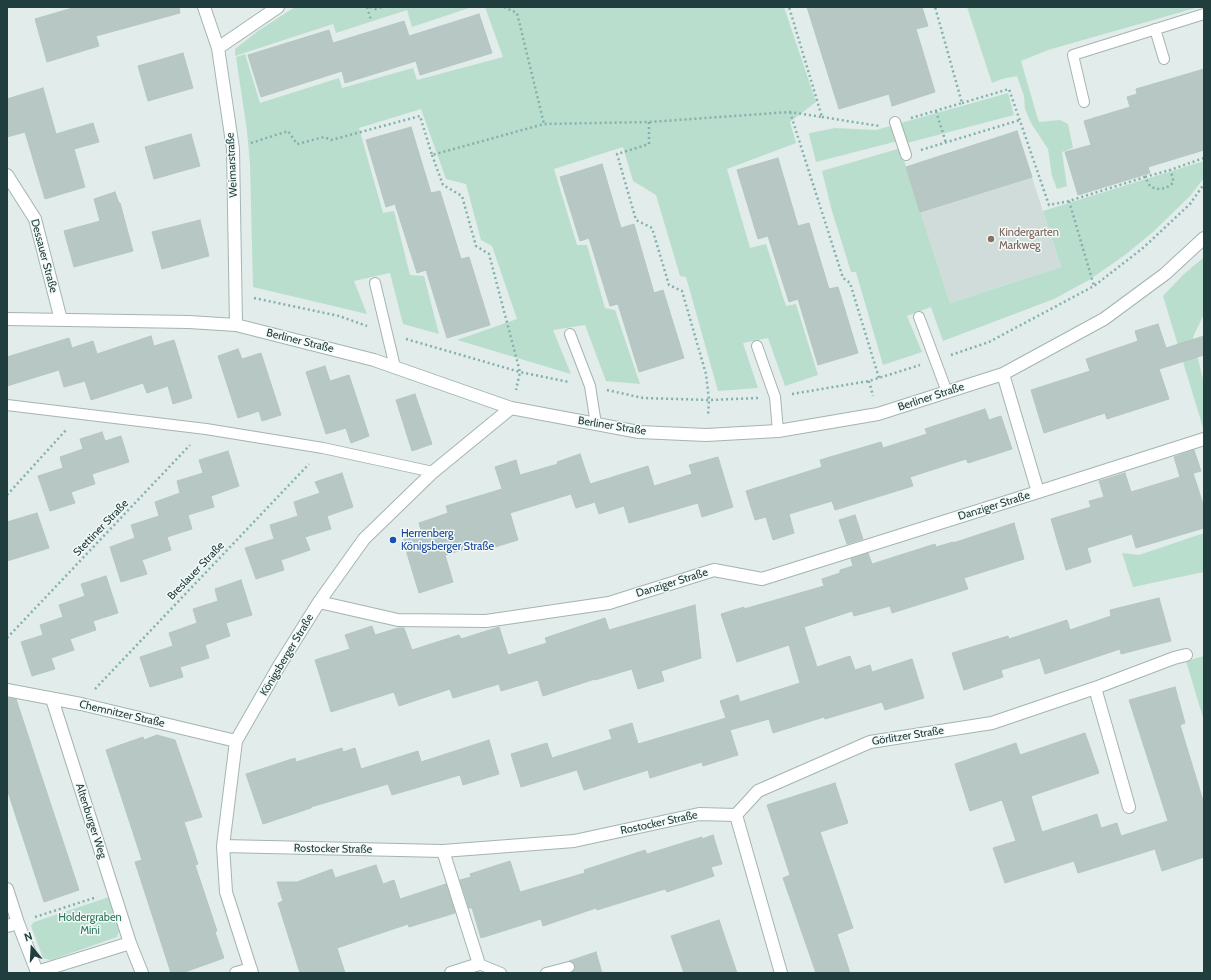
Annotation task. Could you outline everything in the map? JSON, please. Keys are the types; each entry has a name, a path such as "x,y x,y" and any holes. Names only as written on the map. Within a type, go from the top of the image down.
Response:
{"street":[{"name":"Weimarstraße","path":"204,7 218,48 233,149 236,326"},
{"path":"218,48 278,7"},
{"name":"Dessauer Straße","path":"7,175 35,218 61,320"},
{"name":"Berliner Straße","path":"7,319 189,322 236,326 374,360 511,408 639,432 706,435 778,431 878,414 1003,374 1104,319 1165,274 1204,238"},
{"name":"Danziger Straße","path":"1003,374 1038,492"},
{"name":"Königsberger Straße","path":"251,971 226,892 223,846 236,741 279,666 319,602 364,539 433,472 511,408"},
{"name":"Danziger Straße","path":"319,602 398,620 486,621 609,603 714,570 762,579 1204,439"},
{"name":"Görlitzer Straße","path":"736,815 758,791 870,742 992,723 1096,688 1174,658 1186,655"},
{"path":"1096,688 1128,807"},
{"name":"Chemnitzer Straße","path":"7,690 80,704 236,741"},
{"name":"Altenburger Weg","path":"52,699 130,943 142,973"},
{"name":"Rostocker Straße","path":"223,846 443,851 574,842 699,814 736,815"},
{"path":"736,815 781,973"},
{"path":"443,851 479,964 451,973"},
{"path":"7,889 12,924 37,972 130,943"},
{"path":"236,973 251,971"}],"lane":[{"path":"1084,102 1073,55 1204,14"},
{"path":"1155,29 1164,59"},
{"path":"895,122 906,155"},
{"path":"374,283 395,367"},
{"path":"919,317 947,392"},
{"path":"570,334 590,386 596,424"},
{"path":"757,346 775,397 778,431"},
{"path":"7,405 206,429 323,448 433,472"},
{"path":"479,964 501,973"},
{"path":"546,973 569,967"}],"path":[{"path":"371,20 368,7 375,9 383,7"},
{"path":"504,7 517,13 544,124"},
{"path":"789,7 822,117"},
{"path":"934,7 962,103"},
{"path":"432,154 544,124 649,122 790,112 878,126 936,111 1009,89 1050,205 1070,201 1204,158"},
{"path":"936,111 946,143"},
{"path":"790,112 843,278 850,283 879,378"},
{"path":"233,149 288,131 297,144 324,137 331,140 420,116 443,185 462,196 476,246 488,254 520,372 511,408"},
{"path":"906,155 1020,120"},
{"path":"649,122 649,144 616,154 636,220 652,228 669,285 682,290 706,374 709,400 706,435"},
{"path":"1145,177 1150,186 1156,189 1166,188 1173,183 1170,170"},
{"path":"236,295 339,316 387,333 520,372 643,398 709,400 775,397 869,381 989,342 1094,286 1144,248 1190,204 1204,184"},
{"path":"1070,201 1094,286"},
{"path":"7,495 81,414"},
{"name":"Stettiner Straße","path":"7,638 206,429"},
{"name":"Breslauer Straße","path":"80,704 323,448"},
{"path":"12,924 114,891"}],"shaded area":[{"name":"Kindergarten Markweg","path":"1017,131 1061,267 950,303 906,167"}],"green space":[{"path":"295,7 472,7 412,27 407,10 336,33 333,24 235,56 235,49 258,31"},
{"path":"485,7 784,7 816,102 790,122 796,143 727,169 750,248 766,244 786,306 796,304 818,375 785,386 768,338 743,343 758,388 718,391 686,277 680,276 656,195 633,181 623,147 554,169 577,245 587,245 605,308 615,310 640,384 606,381 585,325 553,330 571,374 457,340 517,319 492,246 481,240 466,184 446,179 421,109 359,128 383,213 394,211 410,275 424,276 439,334 403,324 390,273 354,281 367,314 253,287 250,164 247,131 236,57 245,54 260,103 339,78 342,88 413,68 417,80 503,57"},
{"path":"967,7 1199,7 1048,50 1021,61 1039,122 1060,120 1068,124 1073,148 1062,152 1067,186 1057,189 1052,176 1048,149 1031,123 1025,109 1024,96 1017,76 992,83"},
{"path":"1008,93 1014,115 907,143 902,140 816,162 810,133 835,128 876,130"},
{"path":"901,148 950,303 1061,267 1043,211 1204,161 1204,178 1190,196 1153,232 1125,255 1089,280 1054,299 943,341 931,307 907,316 922,352 883,365 856,272 851,272 832,211 822,171"},
{"path":"1204,257 1204,314 1193,337 1204,384 1204,431 1163,296 1183,275"},
{"path":"1204,533 1204,572 1133,587 1122,553 1139,555"},
{"path":"1204,656 1204,721 1186,661"},
{"name":"Holdergraben Mini","path":"109,897 119,931 117,937 51,960 43,958 31,926 34,922"}],"building":[{"path":"76,7 179,7 180,13 96,36 99,46 47,62 35,19"},
{"path":"807,7 922,7 928,26 916,29 935,92 892,106 889,94 839,109"},
{"path":"479,14 492,53 420,75 416,61 345,83 342,71 261,97 248,55 329,30 333,43 404,21 409,36"},
{"path":"183,53 193,88 148,101 138,66"},
{"path":"1204,69 1204,150 1148,167 1150,173 1078,195 1065,152 1091,145 1084,121 1130,107 1127,97 1137,94 1136,89"},
{"path":"43,88 56,134 93,123 99,142 74,149 85,187 45,199 25,132 7,137 7,99"},
{"path":"411,127 431,193 440,191 461,259 469,257 490,325 447,338 426,270 417,273 395,204 386,207 366,140"},
{"path":"1017,131 1032,177 920,212 906,167"},
{"path":"191,134 200,166 154,179 145,147"},
{"path":"778,158 798,226 809,223 829,289 838,287 858,353 818,365 798,299 789,302 768,236 758,239 737,170"},
{"path":"602,164 621,228 634,224 654,293 663,290 684,358 639,372 618,304 610,306 589,238 580,241 560,177"},
{"path":"115,192 120,203 133,251 74,267 64,231 100,221 94,199"},
{"path":"200,220 209,256 162,269 152,232"},
{"path":"1158,324 1166,348 1204,336 1204,355 1159,369 1169,399 1107,419 1105,413 1044,433 1031,390 1090,371 1086,359 1138,341 1135,331"},
{"path":"151,336 154,346 174,340 192,398 173,404 168,386 147,393 143,383 91,400 85,381 64,387 59,370 7,386 7,357 69,338 72,348 93,341 97,354"},
{"path":"238,349 242,359 261,353 281,415 262,421 259,411 238,418 218,356"},
{"path":"325,366 330,381 349,375 369,436 351,443 346,428 326,434 306,372"},
{"path":"415,394 432,444 412,451 396,400"},
{"path":"985,409 989,420 1001,416 1012,449 968,463 966,459 910,477 913,486 835,510 832,501 789,514 794,533 773,540 766,517 755,520 746,491 822,467 820,460 881,442 883,448 927,434 925,429"},
{"path":"102,432 105,441 121,436 129,462 92,474 95,484 71,492 75,503 50,511 38,476 63,468 60,457 83,449 80,439"},
{"path":"1194,450 1201,471 1180,477 1174,457"},
{"path":"228,451 239,486 211,496 214,507 188,515 192,529 167,537 171,550 142,560 147,574 121,582 110,547 135,538 131,525 159,516 155,502 180,493 177,481 203,473 199,460"},
{"path":"580,454 590,484 648,466 654,486 692,474 689,465 718,457 733,507 702,517 698,503 629,523 624,506 599,514 595,502 576,508 571,494 510,513 518,540 492,548 490,542 445,555 453,582 419,593 403,540 422,534 419,523 448,513 446,506 502,489 495,467 516,460 520,475 558,464 557,462"},
{"path":"342,473 353,507 327,516 331,529 305,537 310,550 281,560 284,570 256,579 245,548 274,539 270,525 298,516 294,502 320,493 315,482"},
{"path":"1125,473 1131,492 1193,473 1204,507 1204,528 1136,548 1132,534 1087,548 1091,562 1066,570 1051,519 1091,507 1089,501 1104,497 1099,481"},
{"path":"37,513 49,548 7,561 7,522"},
{"path":"855,515 863,539 847,544 839,520"},
{"path":"1014,523 1024,559 964,578 968,589 892,613 890,606 854,616 852,611 804,627 817,667 850,656 855,670 870,665 872,672 912,659 924,698 885,710 882,702 825,719 824,717 773,733 769,719 730,730 738,755 703,766 702,762 650,778 648,770 584,790 577,770 521,787 511,754 547,743 552,758 612,739 609,730 632,723 638,744 726,718 720,701 738,695 740,702 800,683 789,645 737,662 721,614 744,607 744,609 824,586 822,579 840,573 840,570 853,566 851,559 868,553 872,564 935,544 936,547 953,543"},
{"path":"106,576 118,613 93,621 96,630 70,639 74,650 51,658 55,669 32,676 21,642 43,635 40,625 63,617 59,605 85,596 81,584"},
{"path":"241,580 252,615 226,623 230,636 205,645 209,658 180,667 183,677 150,687 140,657 173,646 169,633 197,623 193,609 218,601 215,589"},
{"path":"1159,598 1171,641 1121,654 1120,649 1045,674 1040,658 1001,670 1003,677 964,690 952,653 1008,636 1009,639 1067,620 1070,630 1111,616 1110,610"},
{"path":"695,605 701,658 661,671 664,681 638,689 632,669 543,696 538,680 501,691 499,684 453,698 450,689 399,706 394,692 331,712 315,660 350,649 345,635 372,626 375,635 398,628 404,628 412,650 459,635 461,639 499,627 508,655 547,643 545,638 605,618 609,630"},
{"path":"1175,687 1185,723 1180,725 1204,804 1204,857 1162,871 1155,849 1078,873 1074,861 1005,883 993,848 1016,841 1002,800 970,811 955,764 1016,743 1020,755 1085,733 1099,773 1031,796 1042,832 1097,814 1101,828 1117,823 1121,836 1168,821 1129,700"},
{"path":"7,698 16,699 79,890 44,902 7,789"},
{"path":"157,735 175,740 202,817 184,822 198,864 195,865 217,931 215,932 224,958 182,973 171,973 135,862 142,860 106,750 143,737 144,740"},
{"path":"489,740 499,774 463,785 460,775 392,795 388,784 311,807 263,824 246,774 295,758 296,762 342,748 343,752 355,748 361,769 418,751 421,762"},
{"path":"835,783 848,823 820,832 853,928 837,934 850,973 816,973 783,878 790,875 767,805"},
{"path":"713,835 722,864 711,867 714,876 667,892 665,889 597,910 596,908 543,926 541,919 481,938 472,908 469,908 460,880 471,877 470,874 510,861 520,892 585,873 584,870 645,850 647,854"},
{"path":"376,865 383,884 394,880 400,899 446,884 455,913 409,927 408,924 337,948 345,973 300,973 278,903 283,901 277,882 297,882 332,869 335,878"},
{"path":"719,920 737,973 684,973 671,936"},
{"path":"596,952 602,973 571,973 575,969 575,966 573,962 569,961"}],"place":[{"name":"Kindergarten Markweg","path":"991,239"},
{"name":"Herrenberg Königsberger Straße","path":"393,540"}]}
